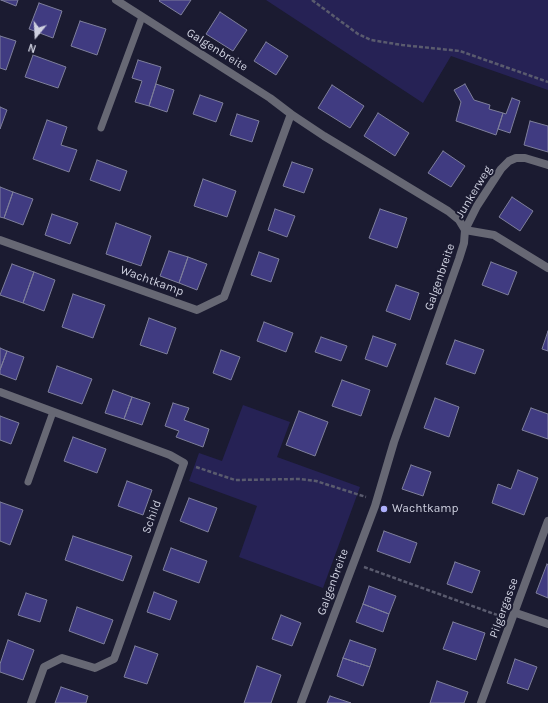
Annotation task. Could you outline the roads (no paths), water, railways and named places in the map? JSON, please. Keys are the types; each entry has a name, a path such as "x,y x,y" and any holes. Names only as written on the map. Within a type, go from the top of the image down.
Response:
{"street":[{"name":"Galgenbreite","path":"116,0 270,98 324,136 448,211 459,220 465,230 464,243 394,442 376,501 301,703"},
{"name":"Wachtkamp","path":"0,240 197,310 224,297 291,114"},
{"name":"Junkerweg","path":"465,230 477,206 509,161 516,158 525,158 548,165"},
{"path":"465,230 494,235 548,268"},
{"path":"0,392 53,412"},
{"name":"Schild","path":"31,703 44,667 62,658 95,668 114,659 184,463 170,454 53,412"},
{"name":"Pilgergasse","path":"481,703 516,613 548,521"},
{"path":"516,613 548,624"}],"lane":[{"path":"102,128 142,17"},
{"path":"28,482 53,412"}],"place":[{"name":"Wachtkamp","path":"384,509"}]}
